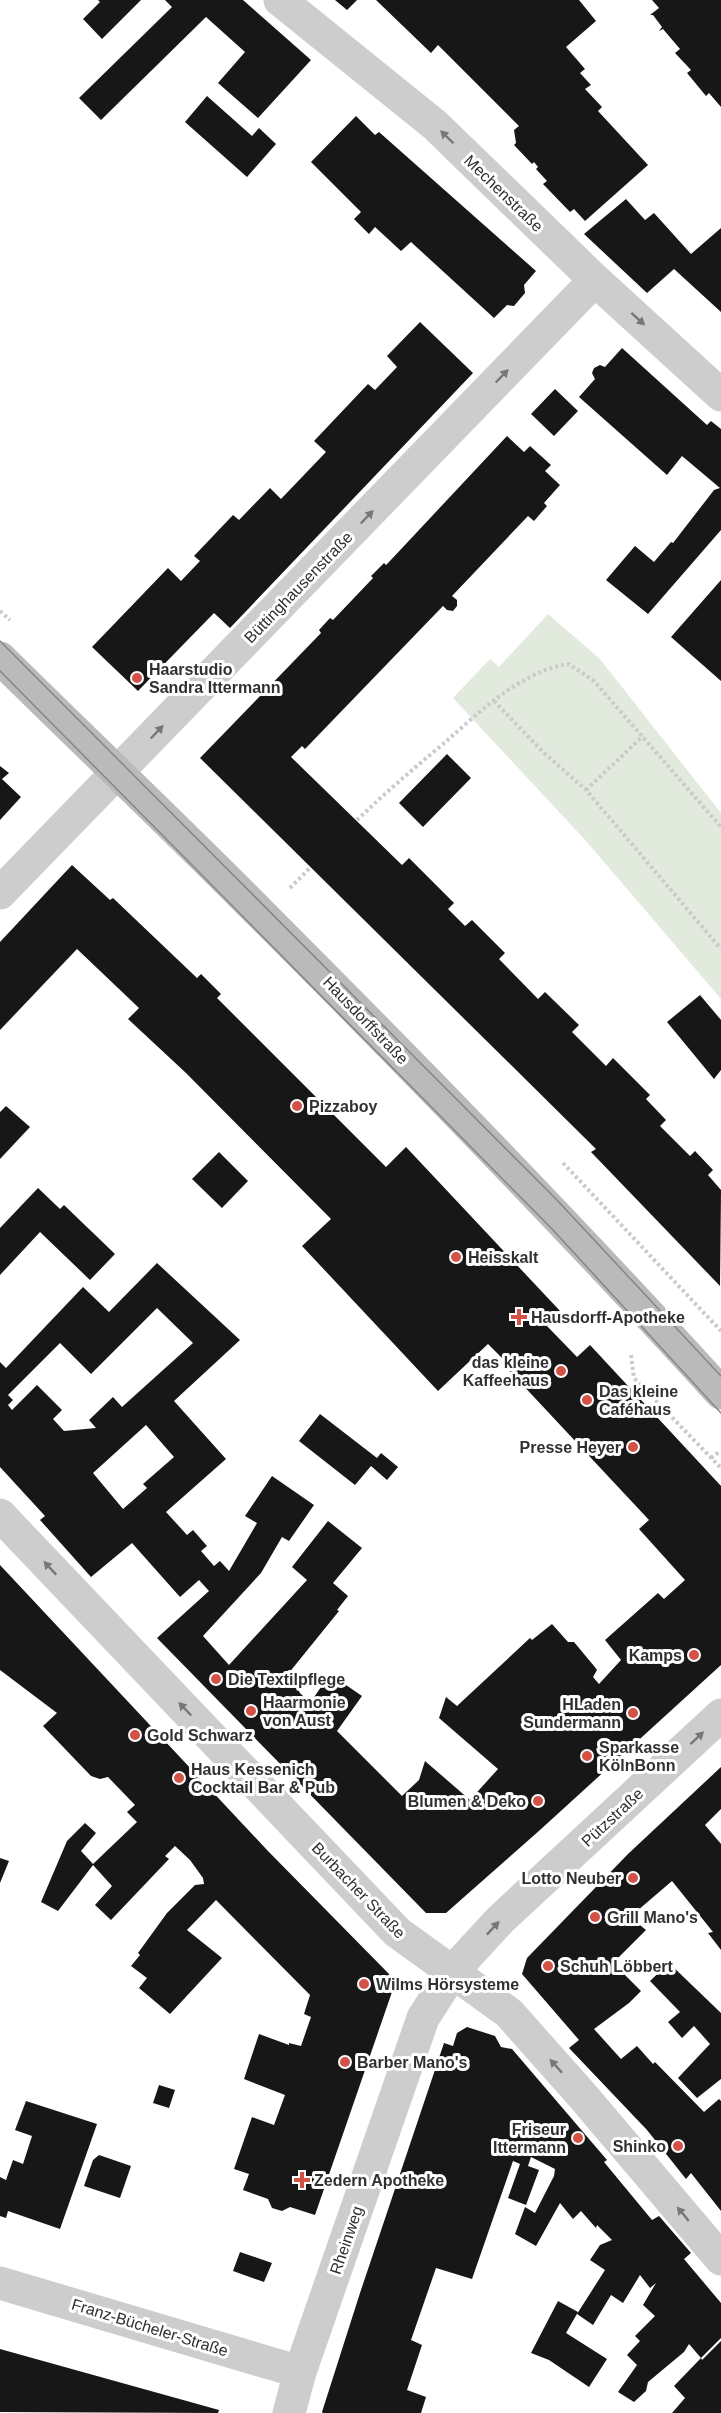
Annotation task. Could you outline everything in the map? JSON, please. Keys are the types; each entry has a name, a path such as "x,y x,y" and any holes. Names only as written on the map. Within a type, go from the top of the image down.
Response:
{"main road":[{"name":"Hausdorffstraße","path":"0,658 261,914 436,1092 619,1282 721,1393"}],"street":[{"name":"Mechenstraße","path":"280,0 435,125 595,280 721,395"},
{"name":"Büttinghausenstraße","path":"0,893 595,280"},
{"name":"Burbacher Straße","path":"0,1515 397,1932 508,2013 581,2094 721,2259"},
{"name":"Pützstraße","path":"453,1971 500,1920 721,1715"},
{"name":"Rheinweg","path":"289,2413 300,2372 423,2018 453,1971"},
{"name":"Franz-Bücheler-Straße","path":"0,2283 300,2372"}],"path":[{"path":"357,820 494,701 530,676 552,666 569,664 594,681 721,827"},
{"path":"494,701 544,753 586,790 721,950"},
{"path":"586,790 643,736"},
{"path":"634,1378 721,1468"},
{"path":"711,1458 719,1452"}],"shaded area":[{"path":"548,614 600,659 721,813 721,999 587,842 453,698 490,659 499,667"}],"building":[{"path":"98,0 141,0 102,39 83,19 100,2"},
{"path":"165,0 243,0 311,60 258,118 218,83 245,52 206,17 101,120 79,98 172,7"},
{"path":"335,0 357,0 347,10"},
{"path":"376,0 579,0 596,21 566,47 585,69 580,73 591,85 585,89 602,107 598,111 648,165 585,221 574,209 570,212 543,184 547,181 536,169 538,167 534,162 532,164 514,145 516,143 514,130 519,126 438,45 431,53"},
{"path":"652,0 721,0 721,107 709,93 706,96 687,73 691,70 675,53 680,49 663,29 659,31 662,27 653,15 650,15 659,8"},
{"path":"207,96 252,136 259,128 276,144 247,177 185,122"},
{"path":"356,116 375,135 379,132 536,271 524,285 525,293 514,306 507,305 494,318 411,242 401,251 375,227 369,234 354,219 361,212 311,162"},
{"path":"626,199 645,220 654,213 691,254 721,228 721,312 674,269 647,293 584,234"},
{"path":"420,322 473,373 230,628 214,613 138,691 92,647 168,568 181,581 200,561 194,556 233,515 239,520 270,488 281,499 326,452 314,441 368,384 375,390 397,367 387,356"},
{"path":"622,348 707,425 711,421 721,429 721,530 648,614 606,580 635,546 654,562 671,542 673,543 714,490 720,488 682,456 667,475 579,397 595,379 592,373 594,368 600,365 605,367"},
{"path":"555,389 578,411 554,436 531,414"},
{"path":"507,436 524,452 530,446 551,465 545,471 560,485 544,503 547,506 534,521 528,516 452,596 457,600 457,606 453,611 443,606 305,749 302,746 291,757 402,865 409,858 454,903 448,909 465,926 472,920 505,953 499,959 538,999 545,992 579,1025 572,1032 606,1066 613,1058 650,1095 646,1099 666,1120 660,1126 690,1156 695,1151 713,1170 708,1175 721,1190 720,1286 591,1152 596,1149 200,758 321,633 319,630 330,618 333,620 373,578 371,576 384,563 386,565 389,562"},
{"path":"721,580 721,681 671,637"},
{"path":"447,754 471,778 423,827 399,803"},
{"path":"0,766 9,773 2,779 21,797 0,820"},
{"path":"72,865 110,900 113,898 197,978 201,974 221,994 217,998 386,1167 406,1147 561,1312 547,1326 577,1357 590,1345 721,1486 721,1665 446,1913 426,1913 157,1638 209,1591 199,1580 180,1597 132,1543 91,1577 40,1520 45,1516 0,1467 0,1362 6,1368 83,1287 109,1312 157,1263 240,1340 174,1401 226,1459 166,1512 187,1535 193,1530 207,1546 201,1551 214,1566 220,1561 229,1571 257,1523 245,1516 272,1476 314,1505 289,1541 282,1537 261,1573 203,1636 229,1665 307,1580 292,1567 328,1521 362,1548 333,1583 348,1596 337,1610 339,1611 288,1674 303,1685 299,1692 310,1703 330,1674 362,1696 337,1731 402,1796 419,1780 425,1761 470,1800 498,1769 439,1718 446,1697 457,1706 530,1638 532,1640 552,1624 568,1642 574,1642 594,1666 597,1670 593,1677 599,1684 621,1660 605,1640 658,1593 664,1599 685,1580 639,1529 649,1520 505,1366 507,1363 488,1344 438,1391 302,1246 331,1219 186,1073 128,1019 139,1008 77,949 0,1030 0,942","holes":["157,1308 193,1343 122,1407 113,1397 89,1420 96,1428 64,1431 53,1419 62,1410 37,1385 12,1410 8,1405 13,1400 8,1395 60,1343 91,1374","146,1425 174,1457 143,1484 147,1488 123,1509 93,1473"]},
{"path":"700,995 721,1020 721,1070 714,1079 667,1022"},
{"path":"6,1106 30,1127 0,1159 0,1112"},
{"path":"219,1152 248,1181 222,1208 192,1179"},
{"path":"38,1188 60,1209 64,1205 115,1254 90,1280 40,1232 0,1275 0,1228"},
{"path":"320,1414 377,1458 381,1453 398,1467 387,1480 371,1466 355,1485 299,1441"},
{"path":"0,1565 267,1850 389,1974 392,1992 315,2215 290,2207 282,2211 272,2208 268,2199 243,2190 249,2174 234,2169 252,2117 274,2125 285,2095 244,2079 259,2034 289,2045 289,2043 301,2046 311,2017 304,2014 310,1995 216,1900 187,1930 222,1958 170,2014 139,1988 147,1978 131,1966 140,1955 138,1953 167,1913 195,1885 204,1884 203,1878 190,1860 175,1846 165,1856 169,1859 111,1920 95,1905 112,1886 93,1865 58,1911 41,1902 67,1841 85,1823 96,1833 81,1851 93,1864 137,1822 127,1812 135,1805 108,1777 100,1779 91,1776 43,1726 57,1713 0,1670"},
{"path":"721,1767 721,1809 705,1825 721,1844 721,1950 708,1933 713,1932 672,1881 630,1917 646,1930 613,1963 641,1991 594,2029 621,2059 637,2046 704,2112 719,2099 721,2101 721,2211 691,2173 686,2179 647,2130 569,2048 579,2040 522,1974 527,1958 628,1854"},
{"path":"0,1858 9,1861 0,1883"},
{"path":"669,1963 721,2013 721,2079 697,2098 678,2078 710,2044 694,2026 682,2038 668,2022 680,2012 650,1981"},
{"path":"467,2027 495,2036 501,2047 512,2049 607,2160 604,2162 652,2220 659,2216 691,2253 684,2259 721,2303 721,2338 701,2358 689,2344 684,2352 648,2382 646,2391 634,2402 618,2392 637,2365 627,2355 640,2341 635,2336 655,2316 643,2305 656,2283 650,2288 640,2275 623,2303 611,2295 593,2325 577,2314 605,2270 590,2260 600,2245 612,2240 597,2225 596,2228 581,2211 573,2219 560,2203 536,2246 515,2234 525,2207 535,2213 554,2176 555,2169 531,2157 528,2166 539,2170 526,2205 508,2198 520,2164 513,2161 472,2279 436,2268 411,2340 422,2345 407,2390 426,2397 421,2413 323,2413 360,2293 444,2043 453,2046 457,2033"},
{"path":"159,2085 175,2090 169,2108 153,2103"},
{"path":"26,2101 97,2124 60,2229 8,2211 6,2218 0,2216 0,2177 6,2180 13,2160 23,2164 32,2136 15,2130"},
{"path":"99,2155 131,2166 120,2198 84,2186 93,2160"},
{"path":"240,2252 272,2263 264,2282 233,2271"},
{"path":"558,2301 578,2312 566,2333 607,2359 589,2387 549,2360 531,2353"},
{"path":"721,2341 721,2413 672,2413 685,2398 674,2386"},
{"path":"0,2349 219,2410 218,2413 0,2412"}],"tram line":[{"path":"0,641 556,1199 721,1376"},
{"path":"0,671 553,1230 721,1413"}],"place":[{"name":"Haarstudio Sandra Ittermann","path":"137,678"},
{"name":"Pizzaboy","path":"297,1106"},
{"name":"Heisskalt","path":"456,1257"},
{"name":"Hausdorff-Apotheke","path":"519,1317"},
{"name":"das kleine Kaffeehaus","path":"561,1371"},
{"name":"Das kleine Caféhaus","path":"587,1400"},
{"name":"Presse Heyer","path":"633,1447"},
{"name":"Kamps","path":"694,1655"},
{"name":"Die Textilpflege","path":"216,1679"},
{"name":"Haarmonie von Aust","path":"251,1711"},
{"name":"HLaden Sundermann","path":"633,1713"},
{"name":"Gold Schwarz","path":"135,1735"},
{"name":"Sparkasse KölnBonn","path":"587,1756"},
{"name":"Haus Kessenich Cocktail Bar & Pub","path":"179,1778"},
{"name":"Blumen & Deko","path":"538,1801"},
{"name":"Lotto Neuber","path":"633,1878"},
{"name":"Grill Mano's","path":"595,1917"},
{"name":"Schuh Löbbert","path":"548,1966"},
{"name":"Wilms Hörsysteme","path":"364,1984"},
{"name":"Barber Mano's","path":"345,2062"},
{"name":"Friseur Ittermann","path":"578,2138"},
{"name":"Shinko","path":"678,2146"},
{"name":"Zedern Apotheke","path":"302,2180"}]}
